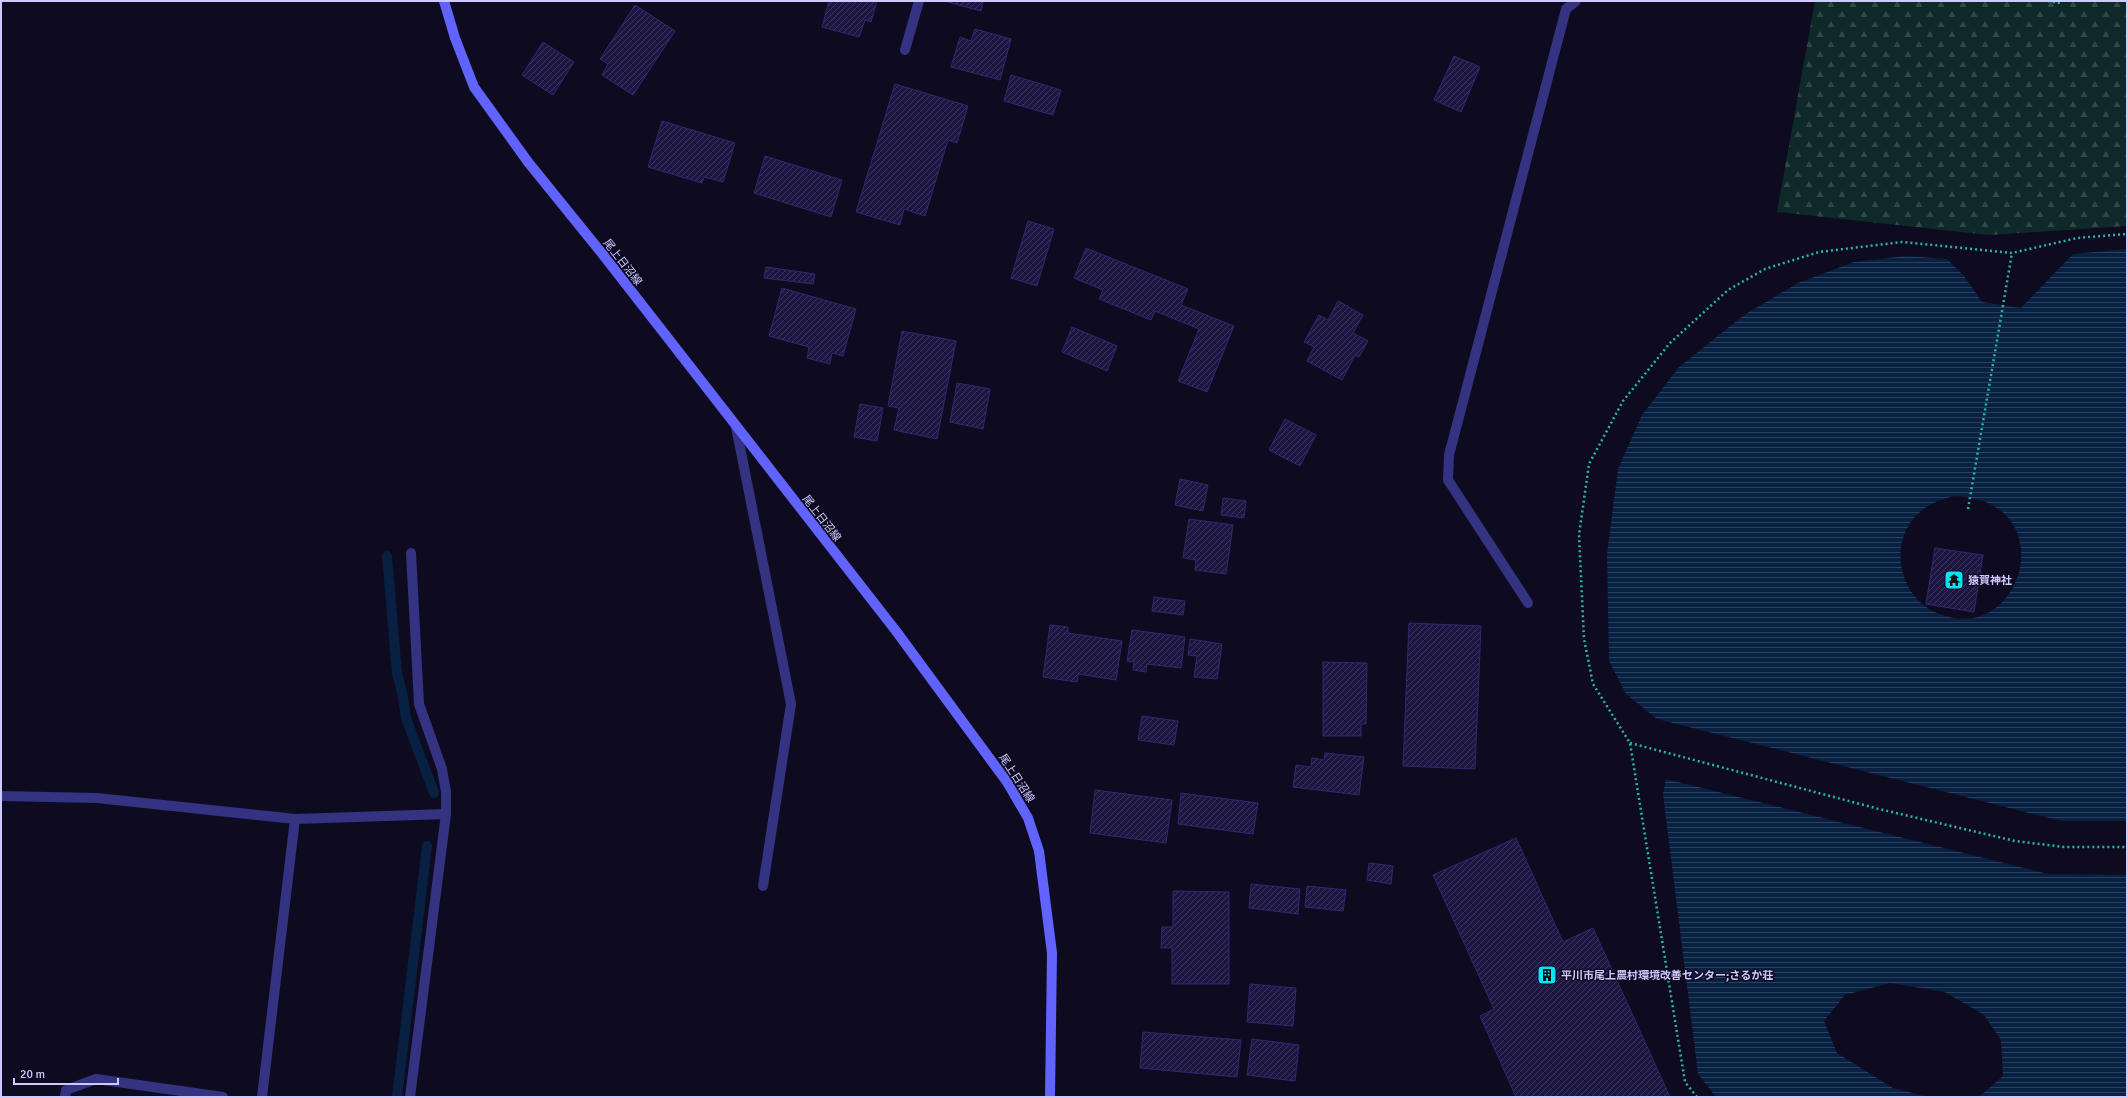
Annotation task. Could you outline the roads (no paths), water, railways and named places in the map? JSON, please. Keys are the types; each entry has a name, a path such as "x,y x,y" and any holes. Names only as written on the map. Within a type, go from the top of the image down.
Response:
{"main road":[{"name":"尾上日沼線","path":"444,1 454,38 474,87 528,162 604,256 896,631 1007,782 1028,818 1039,851 1052,953 1050,1097"}],"street":[{"path":"905,50 919,1"},
{"path":"1528,603 1448,480 1449,456 1565,5 1576,1"},
{"path":"736,427 791,704 763,886"},
{"path":"410,1097 446,814 446,792 442,769 419,704 411,553"},
{"path":"1,796 96,798 295,819 446,814"},
{"path":"262,1097 295,819"},
{"path":"65,1097 66,1090 96,1079 223,1097"}],"water":[{"path":"2127,249 2127,821 2061,821 1657,719 1626,694 1609,661 1607,554 1618,469 1642,415 1679,367 1744,315 1798,283 1854,262 1906,256 1947,259 1964,276 1982,302 2021,308 2073,254","holes":["1955,496 1988,503 2009,519 2019,540 2021,563 2014,586 1999,605 1979,617 1953,618 1934,612 1917,599 1910,589 1901,567 1900,555 1905,532 1920,512 1928,506 1941,500"]},
{"path":"1666,779 2048,874 2127,875 2127,1097 1973,1097 1981,1095 2003,1076 2001,1040 1984,1015 1945,992 1890,983 1845,995 1824,1021 1837,1053 1893,1088 1928,1097 1716,1097 1698,1074 1663,794"}],"waterway":[{"path":"387,556 397,673 406,718 434,793"},
{"path":"397,1097 427,846"}],"place":[{"name":"猿賀神社","path":"1954,580"},
{"name":"平川市尾上農村環境改善センター;さるか荘","path":"1547,975"}]}
